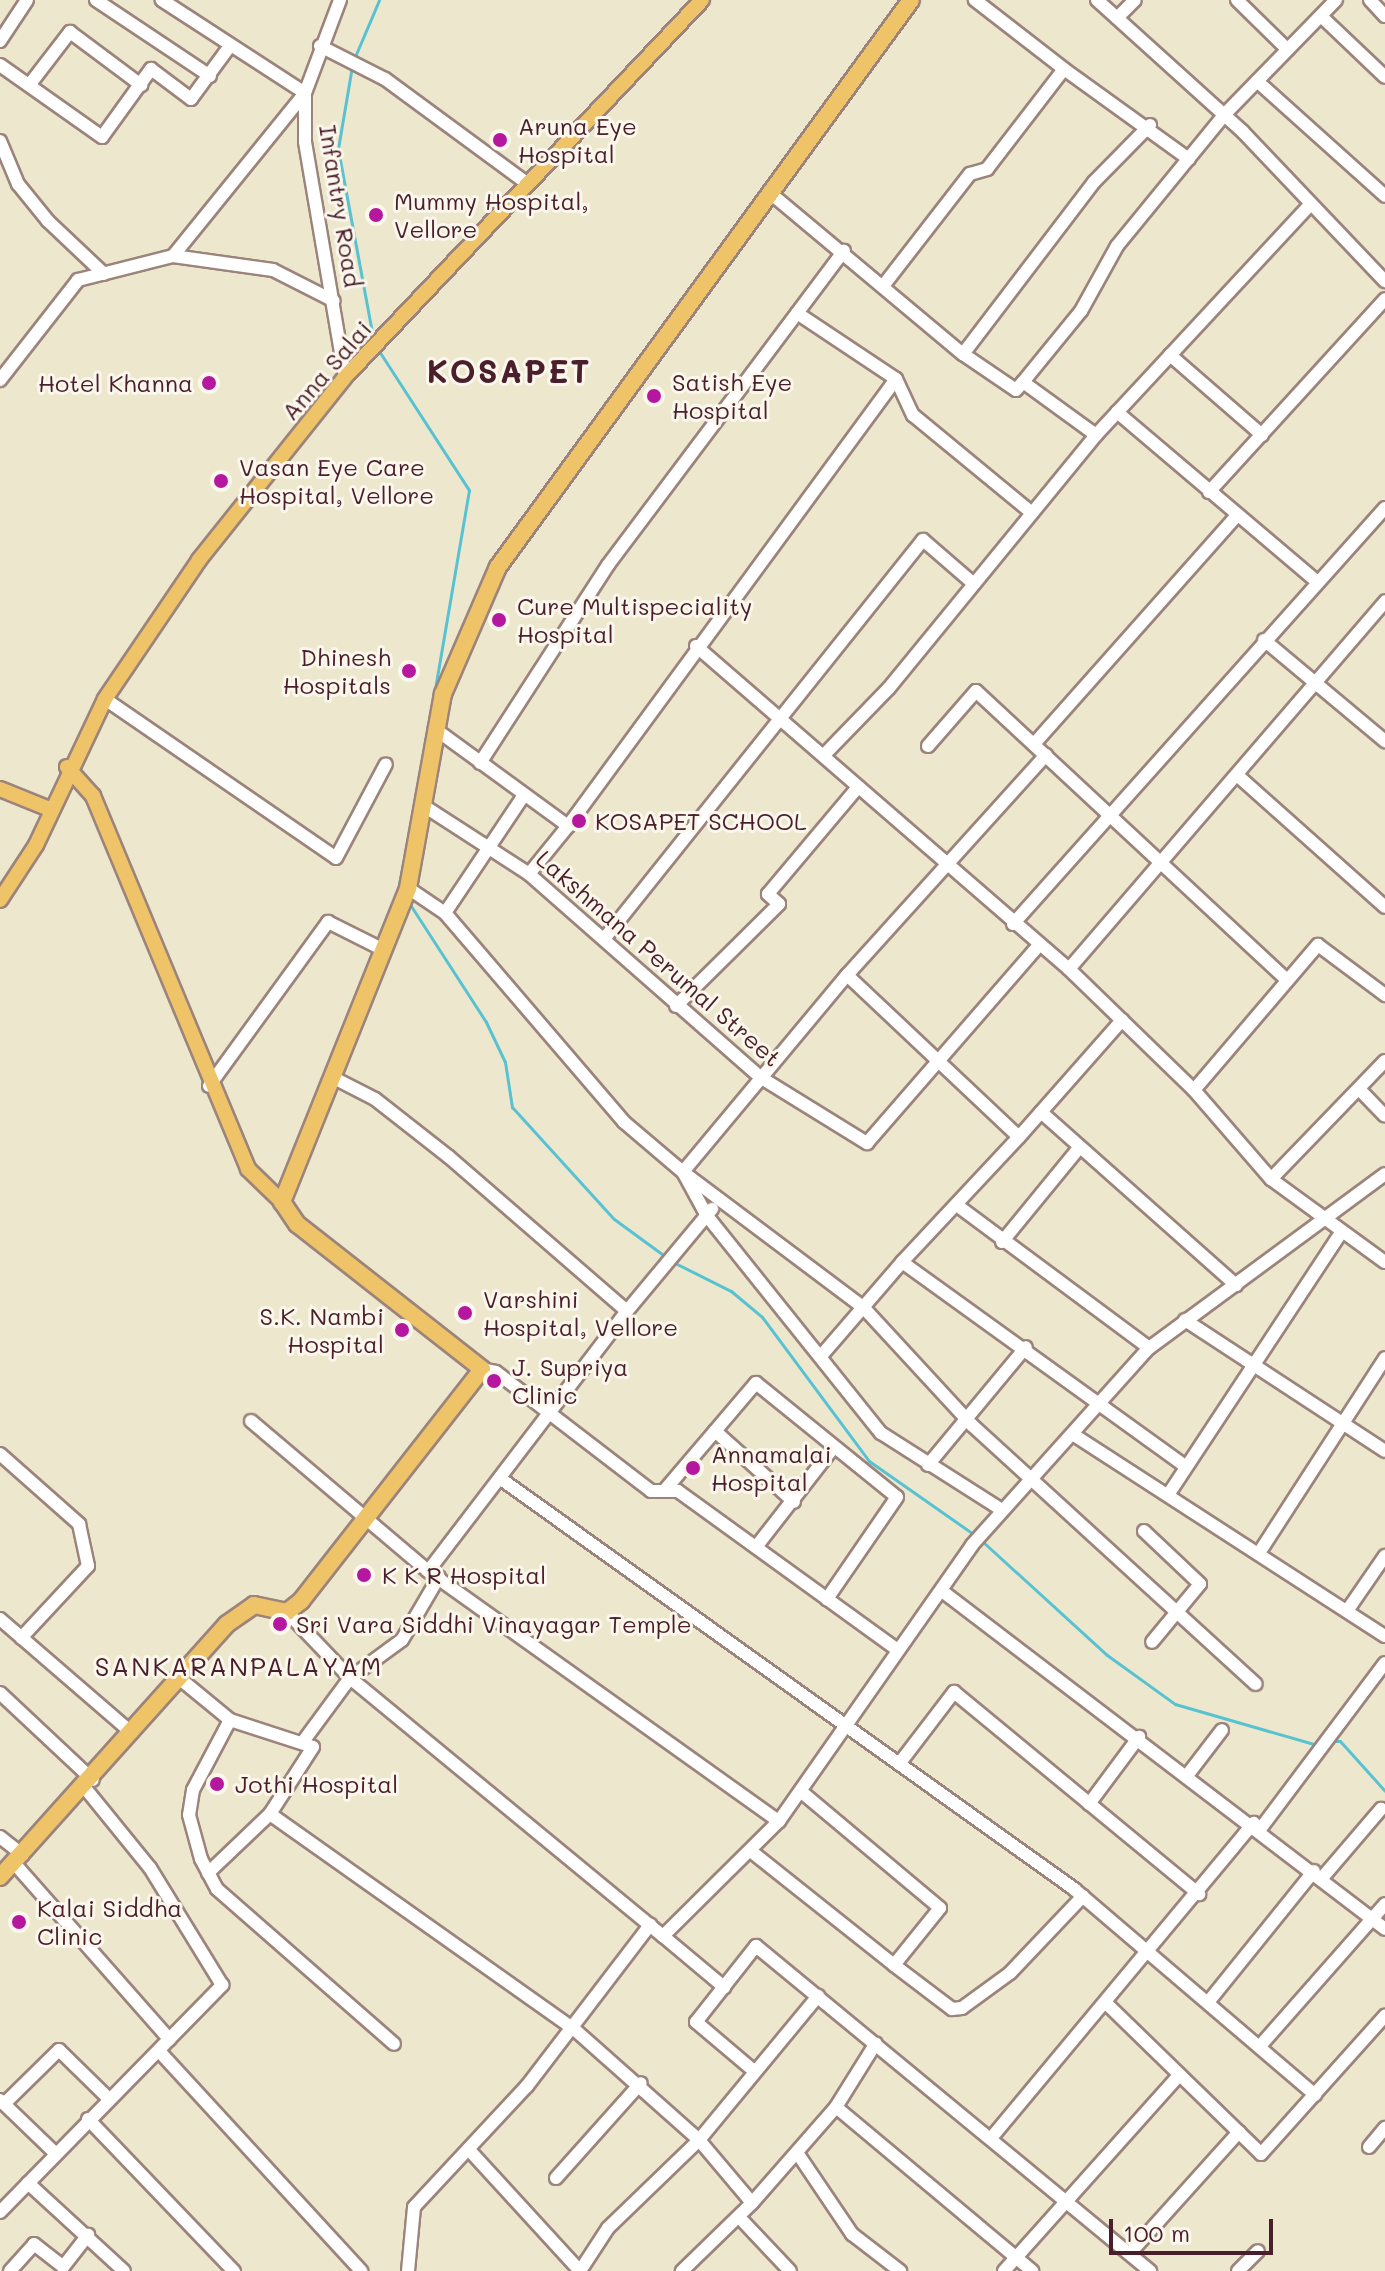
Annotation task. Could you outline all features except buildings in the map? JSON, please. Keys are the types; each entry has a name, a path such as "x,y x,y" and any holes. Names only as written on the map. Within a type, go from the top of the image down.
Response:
{"highway":[{"path":"9,1868 89,1784 177,1680 254,1605 287,1612 366,1520 482,1369 297,1224 282,1202 408,888 435,729 461,639 498,567 911,0"}],"main road":[{"name":"Anna Salai","path":"0,900 52,810 67,767 105,699 176,591 345,377 702,0"},
{"path":"67,767 93,796 209,1086 248,1169 282,1202"},
{"path":"0,789 52,810"}],"street":[{"path":"0,41 27,0"},
{"path":"96,0 210,76"},
{"path":"162,0 305,93 173,256"},
{"name":"Infantry Road","path":"340,0 320,46 305,93 305,142 345,377"},
{"path":"975,0 1064,69 1150,125 1189,159"},
{"path":"1097,0 1225,114 1309,206 1385,281"},
{"path":"1117,18 1135,0"},
{"path":"1237,0 1288,50"},
{"path":"1370,0 1385,16"},
{"path":"769,192 844,251 963,354 1016,390 1225,114 1326,6 1385,77"},
{"path":"30,84 70,32 141,85"},
{"path":"0,65 102,137 151,69 191,99 230,46"},
{"path":"320,46 357,61 528,184"},
{"path":"883,286 970,174 987,169 1064,69"},
{"path":"1257,81 1385,196"},
{"path":"963,354 1094,182 1150,125"},
{"path":"0,141 28,197 104,274"},
{"path":"824,755 974,584 1096,435 1309,206"},
{"path":"480,763 608,565 844,251"},
{"path":"0,380 78,280 173,256 273,270 334,301"},
{"path":"1209,492 1385,300"},
{"path":"797,313 896,379 913,415 1032,513"},
{"path":"1170,355 1262,435"},
{"path":"529,874 631,749 696,646 896,379"},
{"path":"1023,382 1096,435"},
{"path":"1117,412 1316,581"},
{"path":"1013,924 1316,581 1385,508"},
{"path":"1034,744 1237,515"},
{"path":"604,939 923,540 974,584"},
{"path":"1069,969 1385,601"},
{"path":"1264,640 1385,741"},
{"path":"696,646 781,717 1038,946 1069,969 1194,1090 1271,1179 1341,1233 1385,1262"},
{"path":"928,746 976,691 1287,980"},
{"path":"105,699 336,858 386,764"},
{"path":"435,729 568,826"},
{"path":"683,1172 847,975 1046,755"},
{"path":"1237,775 1385,907"},
{"path":"676,1006 779,904 768,894 858,787"},
{"path":"445,913 494,847 524,795"},
{"name":"Lakshmana Perumal Street","path":"424,806 494,847 529,874 760,1077 867,1143 938,1054"},
{"path":"408,888 445,913 624,1122 719,1202 863,1307 967,1419 1256,1684"},
{"path":"209,1086 328,922 382,949"},
{"path":"1194,1090 1318,945 1385,995"},
{"path":"938,1054 1038,946"},
{"path":"847,975 938,1054 1019,1137"},
{"path":"821,1356 1122,1020"},
{"path":"1271,1179 1385,1061"},
{"path":"332,1077 375,1099 449,1157 627,1311"},
{"path":"1359,1089 1385,1116"},
{"path":"1041,1112 1236,1285"},
{"path":"1002,1242 1079,1148"},
{"path":"683,1172 707,1216 881,1433 1002,1510"},
{"path":"663,1936 752,1852 779,1821 972,1545 1149,1348 1328,1220 1385,1174"},
{"path":"305,1739 350,1678 402,1640 434,1574 501,1479 627,1311 719,1202"},
{"path":"958,1206 1002,1242 1149,1348"},
{"path":"1168,1495 1341,1233"},
{"path":"902,1262 1026,1347 1186,1467"},
{"path":"1185,1320 1252,1367 1385,1451"},
{"path":"928,1465 1026,1347"},
{"path":"1259,1553 1385,1358"},
{"path":"482,1369 550,1412 651,1491 678,1491 898,1650"},
{"path":"664,1491 756,1383 897,1497 827,1599"},
{"path":"251,1421 331,1483 366,1520 434,1574 779,1821"},
{"path":"715,1431 794,1502"},
{"path":"1074,1435 1385,1636"},
{"path":"756,1547 833,1448"},
{"path":"2,1460 79,1524 88,1566 21,1638"},
{"path":"501,1479 1083,1896 1152,1951 1315,2095"},
{"path":"1144,1531 1200,1584 1152,1642"},
{"path":"1347,1611 1385,1556"},
{"path":"942,1591 1258,1825 1385,1929"},
{"path":"287,1612 350,1678 724,1987"},
{"path":"0,1619 134,1731"},
{"path":"992,2137 1322,1749 1380,1679 1385,1663"},
{"path":"177,1680 230,1720 305,1739 312,1753 270,1814 208,1873"},
{"path":"899,1764 954,1692 1199,1894"},
{"path":"0,1693 89,1784 150,1868 222,1985 159,2051 108,2098 0,2212"},
{"path":"230,1720 193,1790 189,1815 208,1873 217,1889 394,2044"},
{"path":"1189,1773 1222,1730"},
{"path":"1089,1804 1139,1737"},
{"path":"802,1792 940,1908 894,1965"},
{"path":"1209,2001 1318,1874 1381,1809"},
{"path":"270,1814 574,2029 641,2083 699,2140 752,2203"},
{"path":"0,1837 9,1868 169,2039"},
{"path":"752,1852 952,2009 962,2008 1010,1973 1083,1896"},
{"path":"1260,2046 1369,1916 1385,1904"},
{"path":"408,2271 414,2207 471,2152 574,2029 650,1925"},
{"path":"754,2071 696,2022 756,1946 992,2137 1150,2271"},
{"path":"471,2152 580,2271 608,2228 699,2140 818,1996"},
{"path":"1107,2004 1261,2154 1385,2016"},
{"path":"683,2271 798,2154 836,2107 876,2043"},
{"path":"55,2153 2,2102 59,2050 108,2098"},
{"path":"159,2051 361,2271"},
{"path":"1004,2271 1179,2075"},
{"path":"556,2178 641,2083"},
{"path":"836,2107 1032,2271"},
{"path":"88,2119 234,2271"},
{"path":"1369,2147 1385,2128"},
{"path":"1130,2253 1239,2132"},
{"path":"798,2154 852,2234 900,2271"},
{"path":"28,2183 88,2235 114,2268"},
{"path":"739,2217 790,2271"},
{"path":"10,2271 34,2244 63,2267 88,2235"},
{"path":"1238,2271 1258,2251"}],"waterway":[{"path":"354,59 379,0"},
{"path":"352,66 338,149 373,337"},
{"path":"379,351 469,490 421,770"},
{"path":"399,884 414,809"},
{"path":"411,906 486,1022 505,1062 512,1107 614,1219 666,1257"},
{"path":"673,1262 731,1291 762,1317 869,1461 976,1536"},
{"path":"982,1541 1107,1655 1175,1704 1317,1745"},
{"path":"1331,1741 1340,1741 1385,1791"}],"place":[{"name":"Aruna Eye Hospital","path":"500,140"},
{"name":"Mummy Hospital, Vellore","path":"376,215"},
{"name":"Hotel Khanna","path":"209,383"},
{"name":"Satish Eye Hospital","path":"654,396"},
{"name":"Vasan Eye Care Hospital, Vellore","path":"221,481"},
{"name":"Cure Multispeciality Hospital","path":"499,620"},
{"name":"Dhinesh Hospitals","path":"409,671"},
{"name":"KOSAPET SCHOOL","path":"579,821"},
{"name":"Varshini Hospital, Vellore","path":"465,1313"},
{"name":"S.K. Nambi Hospital","path":"402,1330"},
{"name":"J. Supriya Clinic","path":"494,1381"},
{"name":"Annamalai Hospital","path":"693,1468"},
{"name":"K K R Hospital","path":"364,1575"},
{"name":"Sri Vara Siddhi Vinayagar Temple","path":"280,1624"},
{"name":"Jothi Hospital","path":"217,1784"},
{"name":"Kalai Siddha Clinic","path":"19,1922"}],"district":[{"name":"KOSAPET","path":"509,370"},
{"name":"SANKARANPALAYAM","path":"239,1667"}]}
